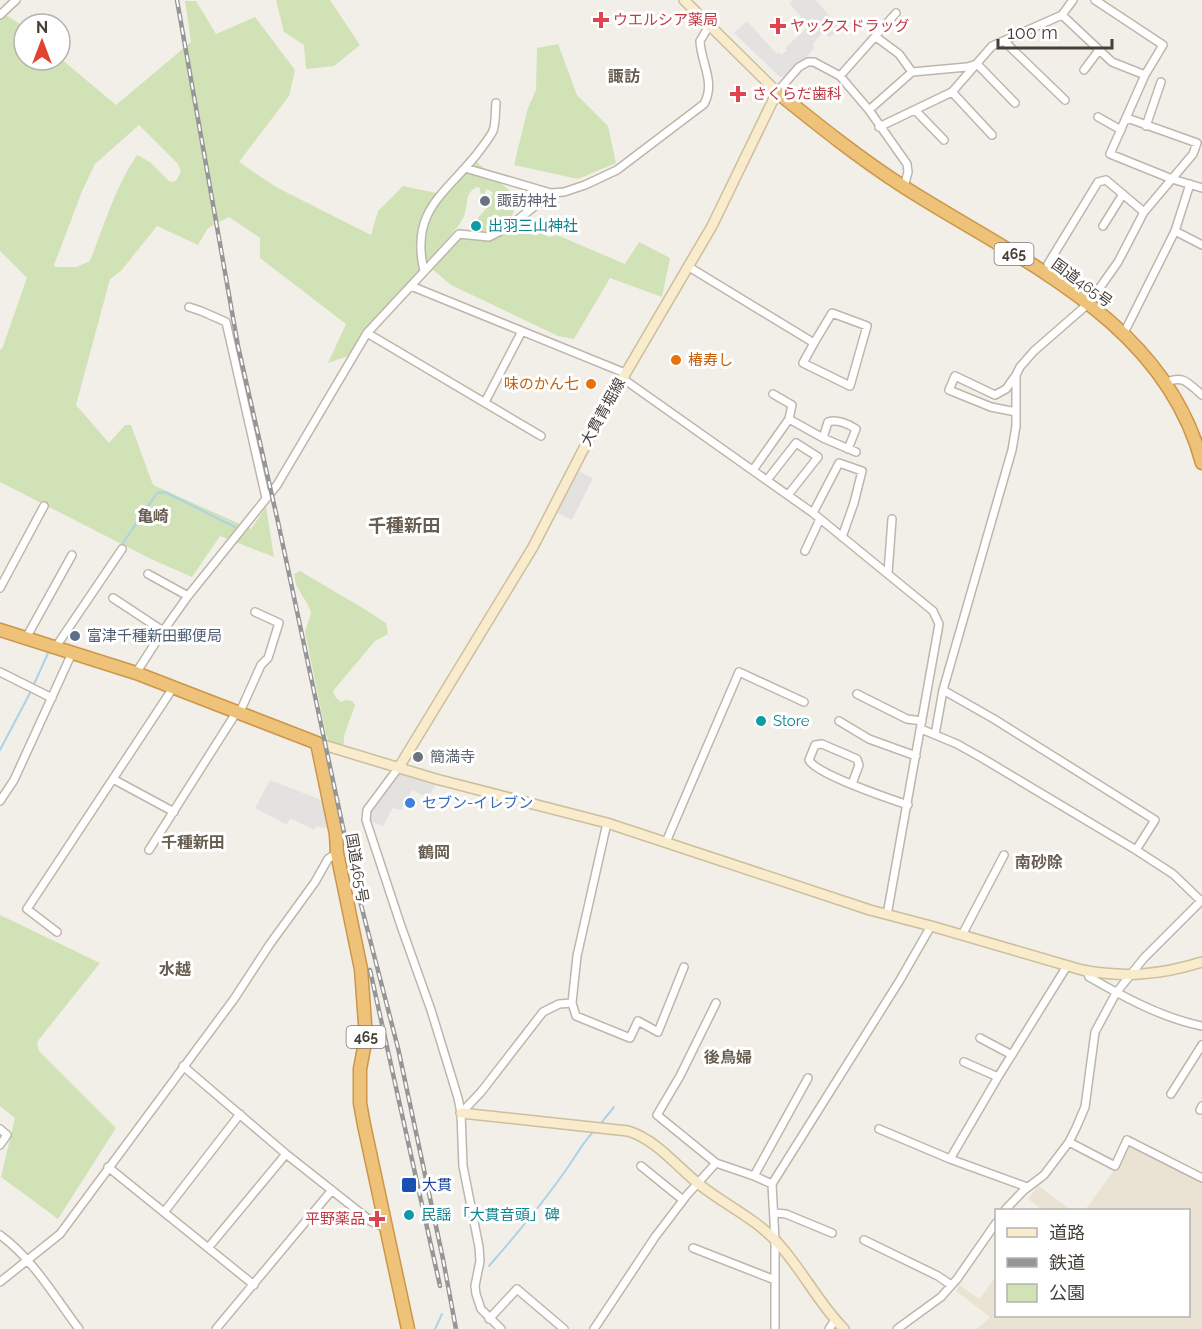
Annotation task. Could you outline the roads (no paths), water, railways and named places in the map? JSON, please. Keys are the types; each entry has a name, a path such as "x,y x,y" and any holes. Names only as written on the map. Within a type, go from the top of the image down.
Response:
{"highway":[{"name":"国道465号","path":"777,92 847,149 1089,303 1124,333 1165,383 1199,442 1202,463"},
{"path":"0,630 136,673 317,743"},
{"name":"国道465号","path":"317,743 361,969 366,1037 360,1070 360,1103 408,1329"}],"street":[{"path":"0,15 16,0"},
{"path":"684,0 777,92 804,63 814,62 840,76 907,164 908,172 904,187"},
{"path":"879,126 952,92 992,46 1062,15 1073,0"},
{"path":"1095,0 1163,45 1145,75 1110,154 1172,179 1202,188"},
{"path":"840,76 896,14"},
{"path":"1062,15 1112,62 1145,75"},
{"path":"465,168 551,193 564,192 585,185 617,170 704,104 709,94 709,82 700,41 709,26"},
{"path":"876,37 899,54 912,72"},
{"path":"1004,41 1065,100"},
{"path":"1084,70 1099,50"},
{"path":"868,110 912,72 977,64"},
{"path":"977,64 1015,103"},
{"path":"1146,126 1161,82"},
{"name":"大貫青堀線","path":"399,767 533,547 623,375 712,226 777,92"},
{"path":"952,92 992,135"},
{"path":"424,271 421,249 426,215 436,199 465,168 493,130 496,103"},
{"path":"915,110 944,140"},
{"path":"1098,117 1121,130"},
{"path":"1017,412 991,407 949,390 954,376 995,395 1006,389 1034,351 1089,303 1118,262 1144,212 1193,154 1197,143 1127,118"},
{"path":"1048,264 1098,182 1106,180 1144,212"},
{"path":"1124,333 1175,231 1190,184"},
{"path":"136,673 162,631 266,498 294,458 367,333 459,234 489,237 510,226 551,193"},
{"path":"1103,226 1123,194"},
{"path":"1175,231 1202,245"},
{"path":"689,267 814,343"},
{"path":"411,286 623,375 813,513 933,611 939,624 887,915"},
{"path":"189,307 226,322 266,498"},
{"path":"832,313 867,326 850,386 803,363 814,343 832,313"},
{"path":"485,402 522,331"},
{"path":"367,333 541,436"},
{"path":"935,735 943,690 1012,450 1017,412 1016,375"},
{"path":"1165,383 1174,378 1179,379 1202,395"},
{"path":"753,470 789,419 792,405 773,394"},
{"path":"789,419 823,438 856,452"},
{"path":"823,438 828,422 850,425 856,429 848,449"},
{"path":"768,480 796,443 818,458 788,495"},
{"path":"813,513 838,463 862,471 842,537"},
{"path":"0,588 44,506"},
{"path":"805,551 820,519"},
{"path":"888,573 892,519"},
{"path":"55,648 122,549"},
{"path":"26,638 72,555"},
{"path":"148,574 188,596"},
{"path":"113,598 162,631"},
{"path":"149,850 238,714 261,665 268,658 279,623 255,612"},
{"path":"0,801 14,780 72,653"},
{"path":"0,672 52,698"},
{"path":"666,842 739,672 804,702"},
{"path":"57,933 27,909 173,688"},
{"path":"943,690 994,719 1155,820 1136,850"},
{"path":"857,694 922,725 935,735 982,758 1136,850 1173,874 1201,900 1116,993 1095,1032 1090,1053 1085,1107 1069,1142 1044,1175 1027,1187 1006,1209"},
{"path":"839,721 869,740 916,756"},
{"path":"317,743 607,823 887,915 1087,971 1131,974 1164,973 1202,962"},
{"path":"852,784 859,765 857,759 822,744 815,745 809,760 811,764 852,784 908,805"},
{"path":"399,767 367,810 366,820 400,926 431,1010 458,1098 461,1113 463,1166 479,1247 480,1261 475,1286 476,1294 481,1309 501,1329"},
{"path":"113,779 174,812"},
{"path":"607,823 577,956 572,1003 576,1016 630,1038 638,1021 658,1032 684,967"},
{"path":"0,1282 60,1234 234,999 315,882 328,859 337,853"},
{"path":"962,935 1004,855"},
{"path":"775,1329 775,1213 772,1185 900,980 931,926"},
{"path":"950,1159 1067,966"},
{"path":"1087,971 1089,977 1116,993 1176,1019 1202,1026"},
{"path":"461,1113 481,1092 543,1012 559,1004 572,1003"},
{"path":"716,1003 680,1076 657,1114 716,1163 772,1185"},
{"path":"980,1038 1012,1055"},
{"path":"1171,1094 1202,1045"},
{"path":"964,1062 998,1077"},
{"path":"183,1066 286,1154 372,1222 386,1228"},
{"path":"754,1176 808,1078"},
{"path":"461,1113 628,1131 650,1140 698,1184 775,1240 844,1329"},
{"path":"165,1211 240,1114"},
{"path":"0,1129 7,1135 0,1145"},
{"path":"879,1129 950,1159 1027,1187"},
{"path":"1069,1142 1115,1166 1127,1140 1202,1178"},
{"path":"208,1248 286,1154"},
{"path":"594,1329 655,1238 683,1200 716,1163"},
{"path":"641,1166 683,1200"},
{"path":"108,1167 254,1285"},
{"path":"216,1329 332,1190"},
{"path":"775,1213 786,1214 832,1233"},
{"path":"897,1329 941,1297 995,1224"},
{"path":"0,1235 16,1247 28,1261 79,1329"},
{"path":"864,1240 938,1276 951,1285"},
{"path":"693,1248 775,1280"},
{"path":"489,1319 517,1289 564,1329"},
{"path":"829,1329 835,1320"}],"waterway":[{"path":"121,546 157,493 165,492 235,527"},
{"path":"0,750 49,651"},
{"path":"601,1123 614,1107"},
{"path":"489,1266 538,1207 593,1132"},
{"path":"435,1329 442,1314"}],"railway":[{"path":"177,0 238,346 352,870 398,1048 456,1329"},
{"path":"370,970 440,1286"}],"place":[{"name":"ウエルシア薬局","path":"601,20"},
{"name":"ヤックスドラッグ","path":"778,26"},
{"name":"さくらだ歯科","path":"738,94"},
{"name":"諏訪神社","path":"485,201"},
{"name":"出羽三山神社","path":"476,226"},
{"name":"椿寿し","path":"676,360"},
{"name":"味のかん七","path":"591,384"},
{"name":"富津千種新田郵便局","path":"75,636"},
{"name":"Store","path":"761,721"},
{"name":"簡満寺","path":"418,757"},
{"name":"セブン-イレブン","path":"410,803"},
{"name":"大貫","path":"409,1185"},
{"name":"民謡 「大貫音頭」碑","path":"409,1215"},
{"name":"平野薬品","path":"377,1219"}],"district":[{"name":"諏訪","path":"624,76"},
{"name":"亀崎","path":"153,516"},
{"name":"千種新田","path":"404,525"},
{"name":"千種新田","path":"193,842"},
{"name":"鶴岡","path":"434,852"},
{"name":"南砂除","path":"1039,862"},
{"name":"水越","path":"175,969"},
{"name":"後鳥婦","path":"728,1057"}]}
